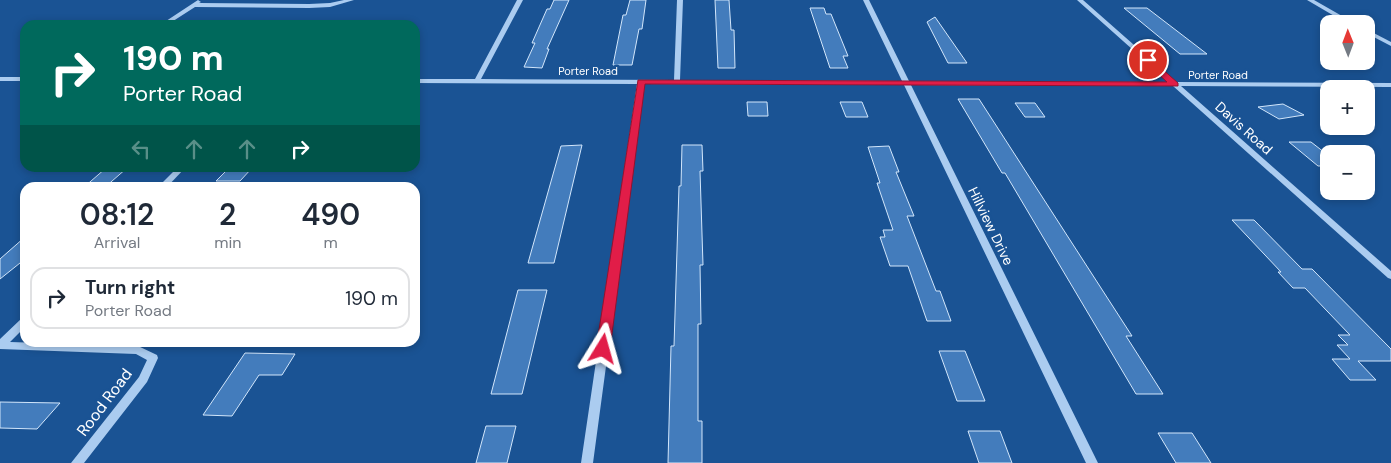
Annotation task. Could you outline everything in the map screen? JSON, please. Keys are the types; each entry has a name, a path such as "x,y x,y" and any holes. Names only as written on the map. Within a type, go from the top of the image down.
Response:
{"street":[{"path":"170,20 200,0"},
{"path":"193,5 309,6 330,5 350,0"},
{"path":"476,81 520,0"},
{"path":"677,82 680,0"},
{"name":"Hillview Drive","path":"866,0 1092,463"},
{"name":"Davis Road","path":"1080,0 1391,276"},
{"path":"1310,0 1337,15"},
{"path":"1375,36 1391,44"},
{"path":"0,79 20,79"},
{"name":"Porter Road","path":"420,81 1391,85"},
{"path":"587,463 641,82"},
{"path":"167,182 177,172"},
{"path":"0,345 20,326"},
{"path":"0,345 20,346"},
{"path":"55,347 138,350 153,358"},
{"name":"Rood Road","path":"77,463 143,379 153,358"}],"building":[{"path":"554,0 569,0 547,49 549,49 542,68 524,67 547,9 550,9"},
{"path":"630,0 646,0 642,29 639,29 632,65 613,65 623,15 626,15"},
{"path":"715,0 729,0 731,30 734,30 735,68 718,68"},
{"path":"810,8 824,8 826,14 831,14 848,56 843,56 848,68 830,68"},
{"path":"1124,8 1147,8 1207,54 1180,54"},
{"path":"935,17 967,63 948,63 927,22"},
{"path":"958,99 979,99 1132,336 1126,336 1163,394 1136,394 1005,173 1002,173"},
{"path":"747,102 767,102 768,116 748,116"},
{"path":"840,102 862,102 868,117 846,117"},
{"path":"1015,103 1035,103 1045,117 1025,117"},
{"path":"1283,104 1304,115 1279,119 1258,107"},
{"path":"1289,142 1311,142 1320,149 1320,166"},
{"path":"582,145 554,263 528,263 561,146"},
{"path":"682,145 702,145 703,171 700,171 703,265 700,265 701,324 698,324 698,421 702,421 702,463 668,463 671,346 674,346"},
{"path":"889,146 899,172 896,172 914,216 907,216 936,291 940,291 951,321 927,321 908,266 890,266 880,237 885,237 883,230 893,230 877,183 880,183 868,147"},
{"path":"101,172 122,172 111,182 90,182"},
{"path":"225,172 248,172 240,181 216,181"},
{"path":"1232,220 1254,220 1302,269 1312,269 1391,349 1391,361 1358,361 1376,380 1350,380 1332,359 1350,359 1337,345 1348,345 1338,335 1350,335 1305,288 1293,288 1278,272 1281,272"},
{"path":"20,241 20,263 0,279 0,259"},
{"path":"518,290 547,290 522,394 491,394"},
{"path":"939,351 965,351 985,401 957,401"},
{"path":"245,353 295,354 282,375 259,375 232,416 203,415"},
{"path":"0,402 60,403 37,429 0,428"},
{"path":"486,426 516,426 507,463 476,463"},
{"path":"968,431 1000,431 1012,463 979,463"},
{"path":"1158,433 1192,433 1211,463 1176,463"}],"route":[{"path":"603,349 641,82 1175,84 1148,60"}]}
